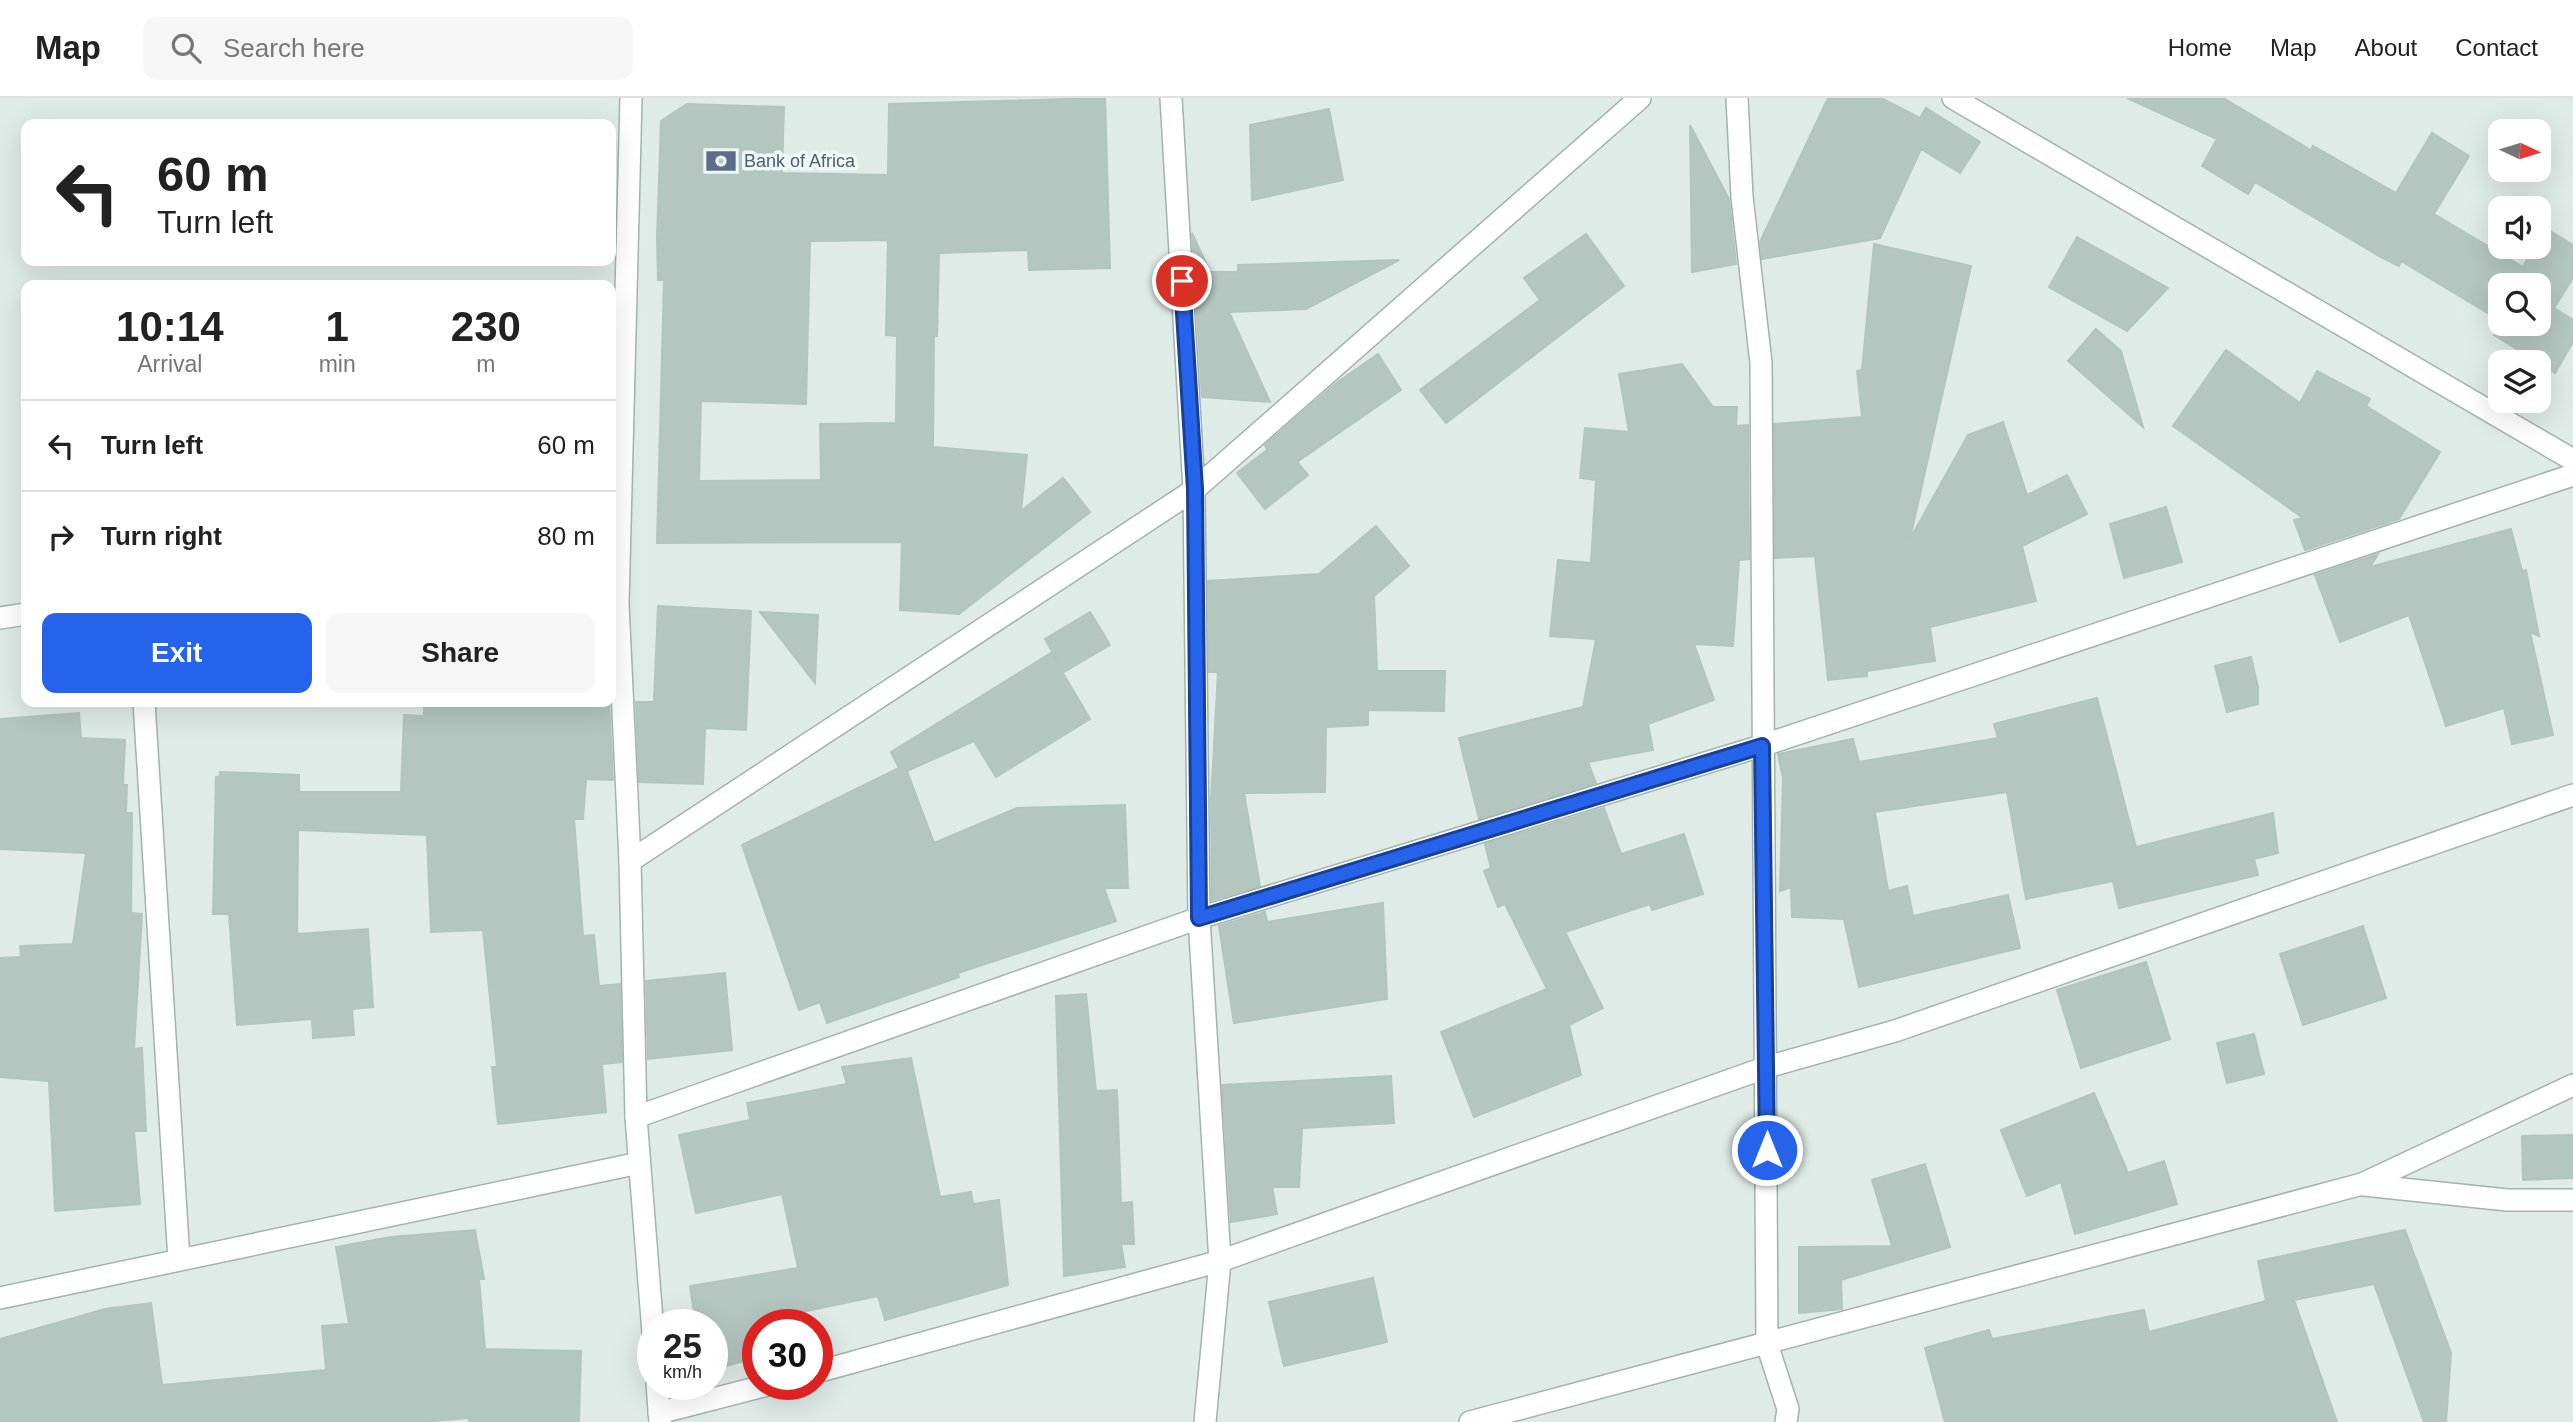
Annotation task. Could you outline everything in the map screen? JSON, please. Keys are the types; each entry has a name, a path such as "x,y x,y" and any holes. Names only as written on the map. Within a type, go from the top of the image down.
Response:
{"street":[{"path":"616,544 631,98"},
{"path":"1171,98 1195,489 1199,918 1220,1261 1205,1422"},
{"path":"630,861 1195,489 1640,98"},
{"path":"1737,98 1742,197 1761,363 1767,1344 1788,1409 1786,1422"},
{"path":"1953,98 2573,460"},
{"path":"636,1118 1199,918 1762,746 2573,475"},
{"path":"0,618 21,615"},
{"path":"616,636 630,861 636,1118 651,1309"},
{"path":"144,707 179,1260"},
{"path":"833,1367 1220,1261 1766,1067 1895,1031 2573,795"},
{"path":"1469,1422 2362,1184 2573,1084"},
{"path":"0,1298 639,1163"},
{"path":"2362,1184 2507,1200 2573,1200"},
{"path":"660,1417 742,1393"}],"building":[{"path":"1105,98 1110,268 1029,270 1028,250 939,253 937,336 934,336 933,447 1027,455 1021,511 1063,478 1090,512 959,614 900,610 902,542 657,543 664,280 658,280 657,238 661,121 687,104 784,107 782,173 888,175 889,104","holes":["888,240 886,335 897,336 896,423 820,424 821,480 699,481 701,401 806,404 810,241"]},
{"path":"1828,98 1881,98 1920,118 1926,108 1980,142 1960,173 1921,149 1880,238 1762,259 1760,242"},
{"path":"2127,98 2223,98 2311,150 2313,146 2396,193 2432,133 2469,156 2434,214 2488,246 2488,259 2510,259 2523,267 2527,259 2551,259 2551,232 2573,245 2573,278 2554,308 2573,320 2573,342 2555,373 2551,371 2551,350 2518,350 2496,336 2551,336 2551,273 2488,273 2488,313 2401,261 2399,266 2379,256 2255,182 2248,194 2202,166 2217,139"},
{"path":"1329,109 1343,180 1252,200 1250,125"},
{"path":"1690,125 1729,199 1736,264 1692,272"},
{"path":"1192,233 1210,272 1238,272 1238,265 1399,260 1306,309 1229,312 1270,402 1202,397"},
{"path":"1586,234 1624,286 1446,423 1420,390 1540,300 1524,278"},
{"path":"2077,237 2168,288 2127,331 2049,287"},
{"path":"1874,244 1971,266 1910,539 1968,435 2003,422 2027,495 2067,475 2087,514 2022,546 2036,601 1930,627 1935,661 1867,671 1867,676 1828,680 1815,556 1775,558 1774,424 1862,417 1857,371 1862,370"},
{"path":"2096,329 2121,351 2143,427 2068,361"},
{"path":"2226,350 2300,403 2317,371 2370,399 2366,406 2440,452 2399,519 2305,550 2294,520 2303,518 2173,426"},
{"path":"1378,354 1401,390 1297,462 1308,475 1265,509 1237,473 1267,450 1265,445 1335,384"},
{"path":"1682,364 1713,407 1737,407 1736,426 1748,425 1749,559 1739,560 1733,646 1694,644 1714,700 1648,724 1653,750 1588,762 1596,783 1479,819 1459,738 1583,707 1596,639 1550,636 1558,560 1591,563 1596,480 1580,478 1585,428 1629,432 1619,374"},
{"path":"2166,507 2182,562 2124,578 2110,524"},
{"path":"1376,526 1409,566 1374,596 1377,671 1445,671 1444,711 1368,710 1368,725 1326,727 1325,792 1244,793 1260,886 1212,900 1211,801 1218,672 1209,672 1208,581 1319,574"},
{"path":"2511,529 2522,571 2526,570 2539,636 2530,632 2553,735 2512,744 2504,708 2446,726 2409,615 2340,642 2315,575 2378,554 2370,567"},
{"path":"658,606 751,611 746,730 705,728 703,784 639,782 636,702 654,702"},
{"path":"760,612 818,615 815,683"},
{"path":"1090,612 1110,645 1064,672 1045,639"},
{"path":"1051,653 1090,719 996,777 974,741 907,771 934,843 1017,808 1125,805 1128,888 1104,888 1116,921 958,973 959,977 827,1023 820,1002 799,1010 742,845 899,768 891,752"},
{"path":"2251,657 2258,687 2258,704 2227,712 2215,666"},
{"path":"2097,698 2136,847 2273,813 2278,853 2254,859 2258,875 2119,908 2113,881 2026,899 2007,792 1875,812 1888,891 1907,886 1913,916 2008,895 2020,948 1859,987 1844,919 1792,917 1791,887 1780,891 1783,778 1778,754 1853,739 1859,762 1998,738 1994,724"},
{"path":"424,707 609,707 613,780 586,779 583,819 574,819 583,936 594,935 599,986 620,984 622,1062 602,1064 606,1112 498,1124 492,1067 497,1067 483,930 431,932 427,835 298,830 297,934 368,929 373,1007 352,1009 354,1035 313,1038 312,1019 237,1025 229,914 213,914 216,777 220,776 220,772 299,775 299,792 401,792 404,715 424,716"},
{"path":"79,713 81,738 125,740 123,785 127,785 126,813 132,813 131,913 142,914 134,1049 142,1048 146,1131 134,1131 140,1204 55,1211 49,1081 0,1077 0,958 21,957 20,946 73,944 86,853 0,849 0,719"},
{"path":"1604,808 1621,854 1684,834 1703,894 1652,910 1650,904 1565,932 1603,1008 1569,1025 1581,1075 1474,1117 1441,1032 1547,989 1505,904 1498,907 1484,871 1491,868 1485,844"},
{"path":"1383,903 1387,999 1234,1023 1219,926 1265,912 1267,922"},
{"path":"2363,926 2386,998 2303,1025 2280,954"},
{"path":"2146,962 2170,1039 2081,1068 2057,990"},
{"path":"725,973 732,1050 648,1059 646,981"},
{"path":"1086,994 1096,1091 1117,1090 1121,1203 1132,1202 1134,1244 1121,1244 1125,1267 1064,1276 1056,996"},
{"path":"2254,1034 2264,1074 2227,1083 2217,1043"},
{"path":"911,1058 940,1197 971,1192 973,1204 999,1200 1008,1285 885,1320 878,1296 816,1309 742,1309 742,1362 728,1365 728,1309 694,1309 690,1286 798,1268 782,1194 696,1213 679,1135 750,1120 747,1103 847,1084 842,1067"},
{"path":"1391,1076 1394,1123 1302,1128 1299,1187 1272,1187 1277,1214 1231,1222 1222,1085"},
{"path":"2094,1093 2128,1173 2164,1161 2177,1204 2075,1234 2061,1182 2027,1196 2001,1130"},
{"path":"2573,1135 2573,1178 2523,1180 2522,1136"},
{"path":"1925,1164 1950,1247 1841,1280 1842,1309 1799,1313 1799,1247 1892,1246 1872,1180"},
{"path":"475,1230 484,1279 479,1279 485,1349 581,1351 579,1422 469,1422 469,1418 422,1422 0,1422 0,1339 105,1309 151,1303 162,1385 326,1370 322,1326 349,1324 336,1247 391,1237"},
{"path":"2405,1230 2451,1353 2446,1422 2424,1422 2374,1284 2294,1300 2337,1422 1945,1422 1925,1348 1989,1330 1992,1339 2144,1310 2149,1332 2266,1301 2258,1261"},
{"path":"1373,1278 1387,1342 1284,1366 1269,1302"}],"place":[{"name":"Bank of Africa","path":"721,161"}],"route":[{"path":"1182,281 1195,489 1199,918 1762,746 1767,1150"}]}
